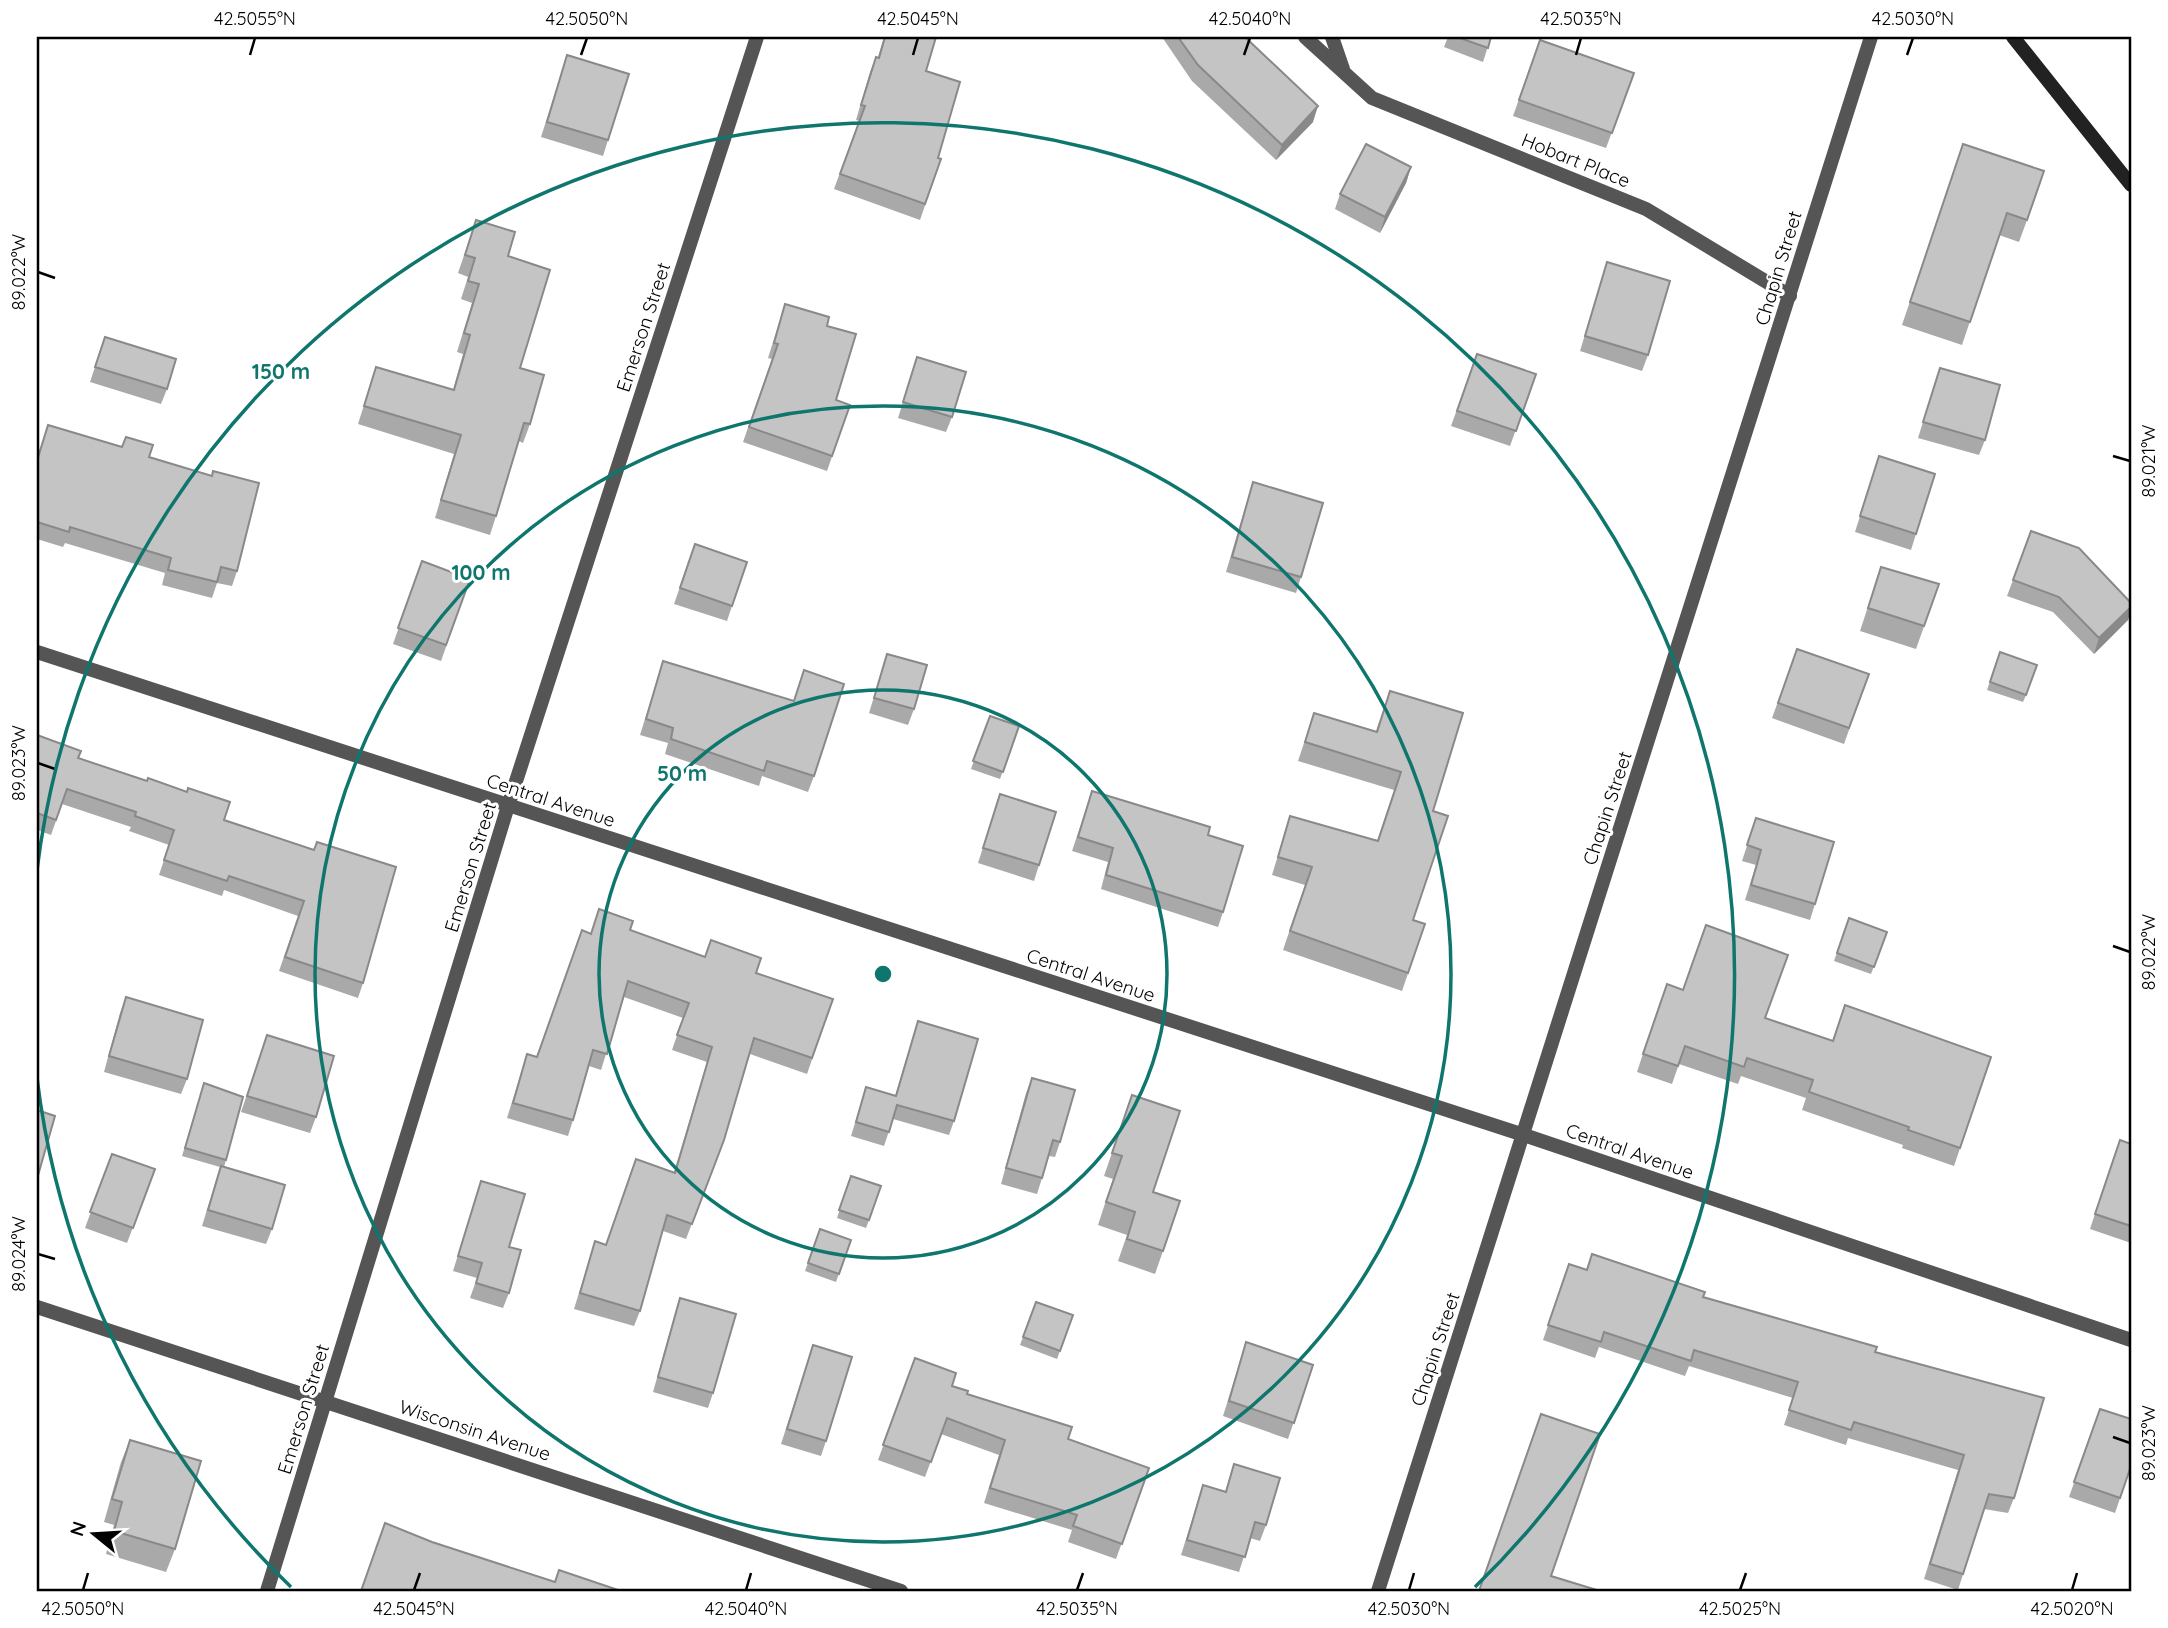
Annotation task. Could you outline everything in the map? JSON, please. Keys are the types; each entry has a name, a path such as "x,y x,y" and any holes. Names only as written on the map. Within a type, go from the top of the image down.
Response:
{"street":[{"name":"Emerson Street","path":"267,1591 508,806 757,37"},
{"name":"Hobart Place","path":"1305,37 1372,98 1646,209 1790,296"},
{"name":"Hobart Place","path":"1332,37 1343,70"},
{"name":"Chapin Street","path":"1378,1591 1871,37"},
{"path":"2013,37 2131,185"},
{"name":"Central Avenue","path":"37,652 1524,1135 2131,1340"},
{"name":"Wisconsin Avenue","path":"37,1307 901,1591"}],"building":[{"path":"885,37 936,37 926,71 960,82 938,158 941,159 925,204 840,174 865,106 861,105"},
{"path":"1178,37 1245,37 1318,106 1282,145 1198,65"},
{"path":"1457,37 1491,37 1488,48"},
{"path":"1540,40 1634,73 1612,133 1519,100"},
{"path":"567,55 629,74 608,140 547,122"},
{"path":"1366,144 1411,167 1385,217 1340,194"},
{"path":"1963,144 2044,171 2027,220 2007,213 1970,322 1910,302"},
{"path":"476,220 515,232 508,256 550,270 520,368 544,375 530,424 524,423 496,516 441,500 461,435 364,406 376,367 454,390 470,335 464,333 479,284 468,281 475,258 465,255"},
{"path":"1607,262 1670,281 1648,355 1585,336"},
{"path":"785,304 829,317 827,326 856,334 836,400 850,405 832,456 749,427 778,344 774,343"},
{"path":"105,337 176,359 167,389 95,367"},
{"path":"1477,354 1536,374 1516,431 1457,411"},
{"path":"917,357 966,372 952,417 903,402"},
{"path":"1940,368 2000,385 1985,440 1923,422"},
{"path":"48,425 122,447 126,437 153,445 149,457 212,476 213,471 259,483 237,571 221,567 217,582 168,570 171,558 70,527 69,532 37,522 37,461"},
{"path":"1879,456 1935,474 1916,534 1860,516"},
{"path":"1253,482 1323,503 1301,577 1232,557"},
{"path":"2031,531 2079,548 2131,603 2131,607 2099,638 2059,597 2013,580"},
{"path":"695,544 747,562 732,606 680,588"},
{"path":"422,561 470,579 446,645 398,628"},
{"path":"1881,567 1939,584 1924,626 1868,608"},
{"path":"1797,649 1869,674 1849,728 1778,703"},
{"path":"2000,652 2037,665 2026,695 1990,682"},
{"path":"887,654 927,665 914,709 874,698"},
{"path":"663,661 794,701 804,670 844,684 814,776 767,761 764,771 671,739 673,728 646,719"},
{"path":"1390,691 1463,713 1433,811 1448,816 1413,920 1425,924 1408,973 1290,931 1312,867 1278,857 1290,816 1378,841 1401,772 1305,742 1314,713 1377,732"},
{"path":"990,716 1019,726 1003,772 973,761"},
{"path":"37,735 81,751 78,758 147,781 148,778 187,792 188,788 230,802 224,820 314,850 317,842 396,867 363,983 285,957 304,901 229,876 227,881 164,860 174,830 135,816 136,812 67,789 56,820 37,813"},
{"path":"1092,791 1210,827 1208,835 1243,846 1223,912 1106,875 1113,848 1078,837"},
{"path":"1000,794 1056,812 1039,865 983,848"},
{"path":"1756,818 1834,842 1815,904 1751,885 1761,850 1747,845"},
{"path":"599,909 633,921 630,930 705,957 711,940 761,958 756,973 833,999 812,1058 754,1038 724,1140 692,1224 667,1215 640,1311 580,1293 595,1241 606,1245 636,1159 675,1173 712,1047 677,1035 689,1003 628,981 607,1054 593,1050 573,1120 513,1103 527,1054 537,1057 582,930 591,934"},
{"path":"1849,918 1887,932 1874,967 1837,953"},
{"path":"1706,925 1788,955 1765,1018 1833,1041 1845,1005 1991,1057 1960,1148 1809,1092 1813,1080 1747,1058 1744,1067 1685,1046 1678,1066 1643,1054 1667,984 1683,990"},
{"path":"126,997 203,1020 187,1079 109,1056"},
{"path":"918,1021 978,1039 954,1121 897,1105 889,1132 856,1122 866,1087 896,1096"},
{"path":"267,1035 334,1056 316,1117 247,1096"},
{"path":"1032,1078 1075,1090 1060,1142 1053,1140 1042,1178 1006,1168"},
{"path":"204,1083 243,1097 226,1160 185,1148"},
{"path":"1132,1095 1180,1111 1153,1192 1180,1201 1163,1251 1127,1239 1135,1212 1106,1202 1122,1156 1112,1153"},
{"path":"37,1110 55,1116 37,1179"},
{"path":"2120,1140 2131,1144 2131,1226 2095,1214"},
{"path":"112,1154 155,1169 133,1228 90,1212"},
{"path":"221,1166 285,1185 272,1229 208,1210"},
{"path":"851,1176 881,1186 869,1220 839,1210"},
{"path":"481,1181 525,1194 509,1247 521,1250 509,1293 476,1283 482,1263 458,1256"},
{"path":"820,1229 851,1240 839,1274 808,1263"},
{"path":"1592,1254 1705,1292 1703,1297 1877,1347 1875,1352 2044,1398 2014,1498 1989,1494 1963,1574 1930,1564 1964,1455 1854,1422 1851,1430 1789,1410 1798,1382 1694,1350 1691,1361 1604,1332 1601,1342 1548,1325 1569,1264 1587,1270"},
{"path":"680,1298 736,1314 713,1393 658,1377"},
{"path":"1036,1302 1073,1315 1060,1351 1023,1337"},
{"path":"1246,1342 1313,1365 1294,1423 1229,1401"},
{"path":"813,1345 852,1357 826,1441 787,1429"},
{"path":"915,1358 956,1373 952,1386 968,1391 967,1394 1072,1427 1068,1439 1149,1468 1122,1544 1073,1526 1077,1515 990,1488 1005,1440 947,1418 931,1462 883,1445"},
{"path":"2100,1409 2131,1419 2131,1466 2120,1498 2074,1482"},
{"path":"1541,1414 1600,1434 1551,1576 1600,1591 1479,1591"},
{"path":"130,1440 201,1461 175,1549 114,1531 122,1502 112,1499"},
{"path":"1234,1464 1280,1478 1266,1525 1255,1522 1245,1557 1187,1540 1203,1485 1226,1492"},
{"path":"385,1523 432,1542 555,1582 559,1570 621,1591 361,1591"}]}
